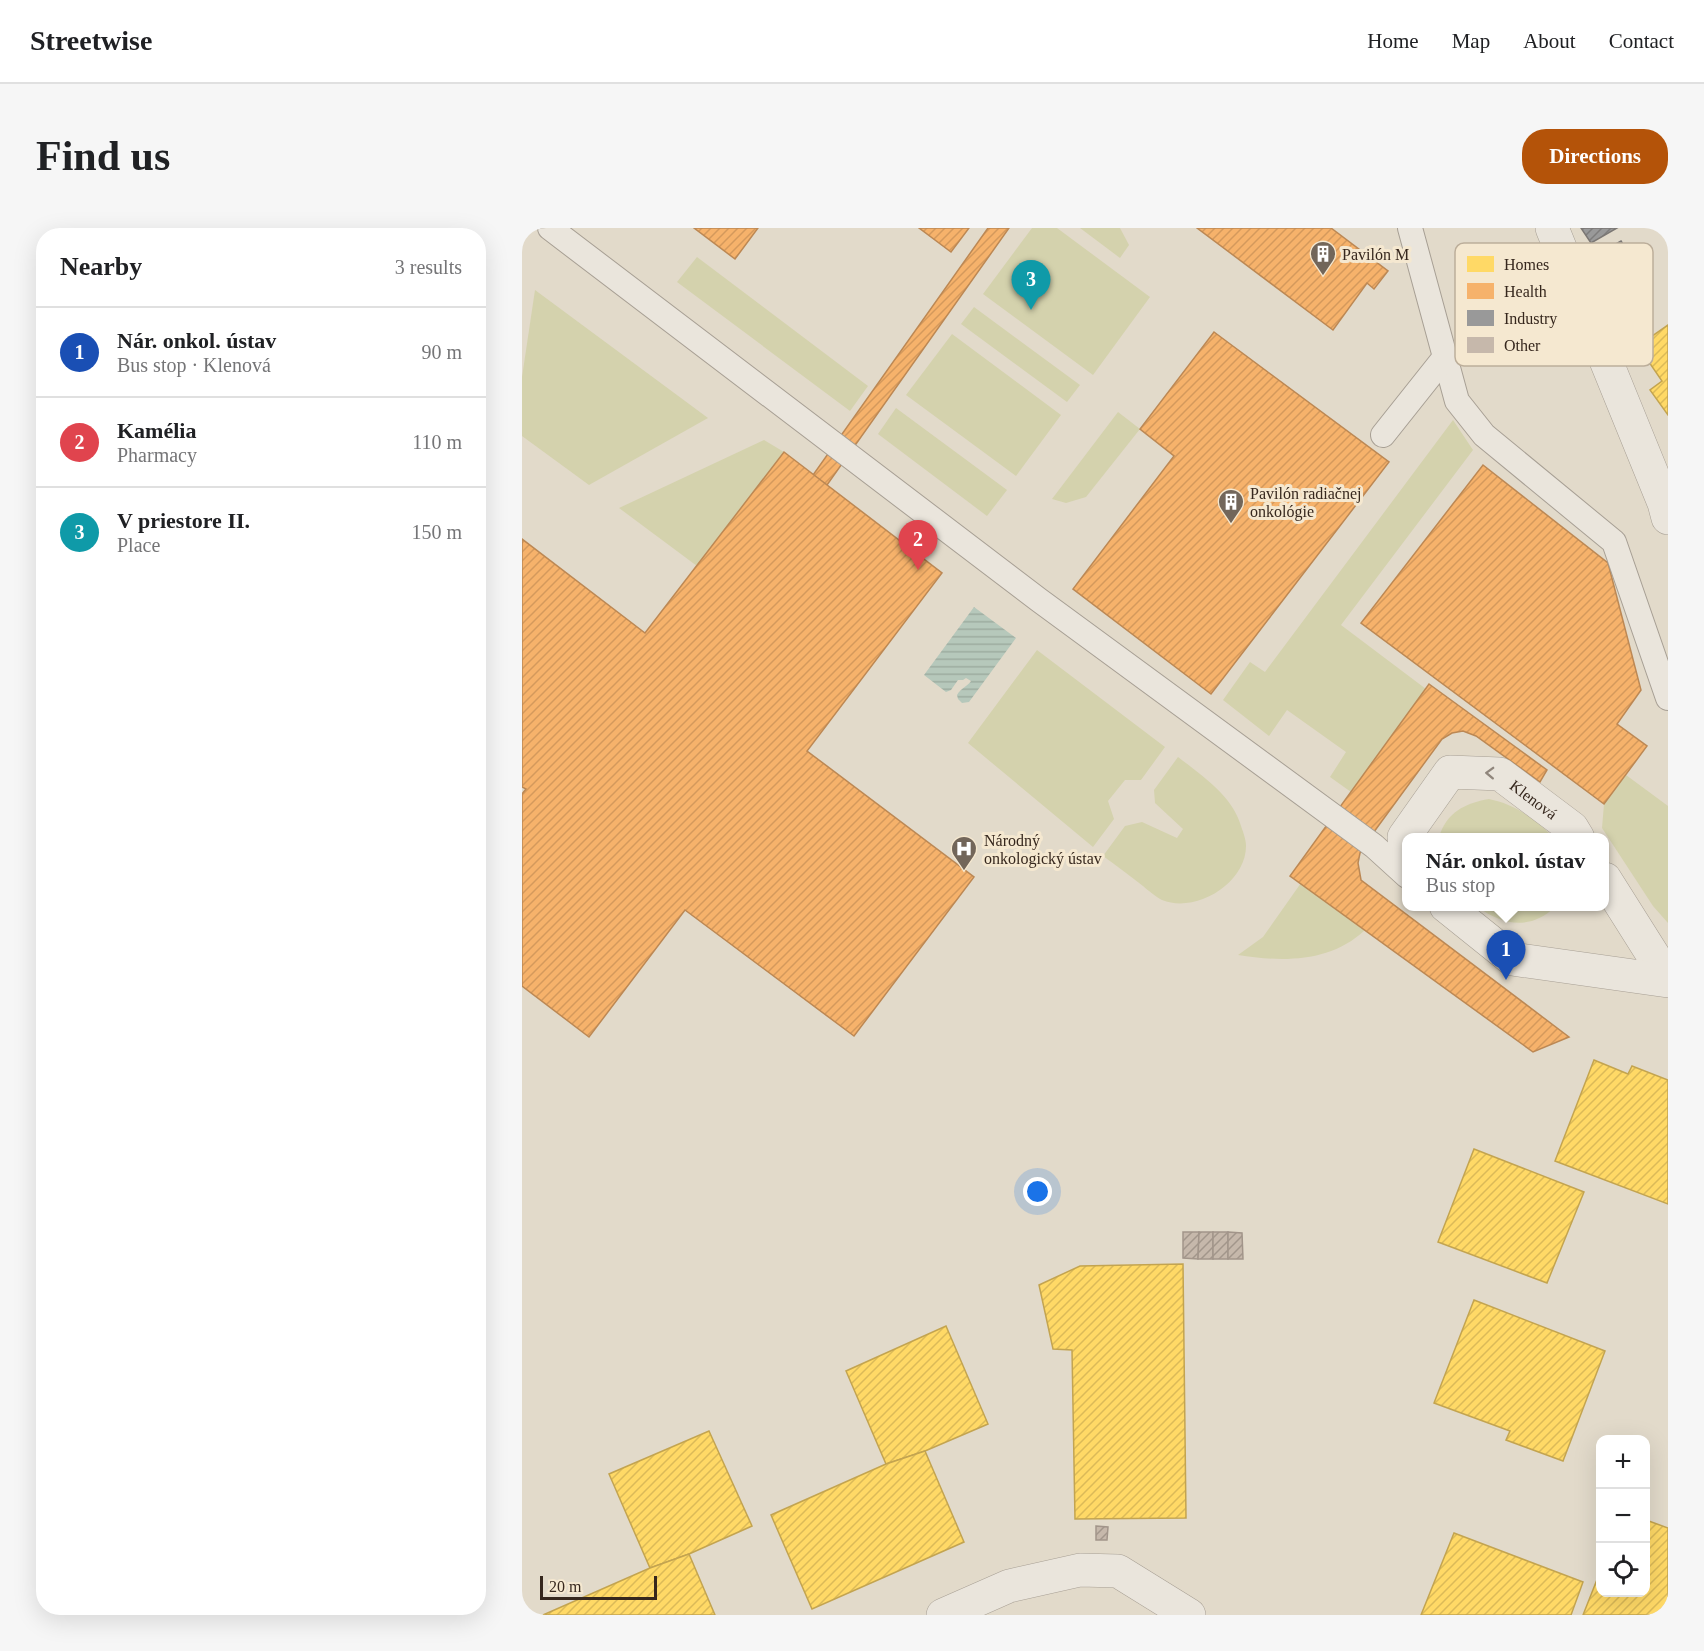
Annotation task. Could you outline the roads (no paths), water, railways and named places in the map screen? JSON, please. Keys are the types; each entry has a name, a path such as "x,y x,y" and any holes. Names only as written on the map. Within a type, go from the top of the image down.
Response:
{"street":[{"path":"1552,228 1558,243"},
{"path":"1609,366 1667,507"},
{"name":"Klenová","path":"1407,833 1450,772 1500,774 1575,833"},
{"path":"1609,885 1668,980"},
{"path":"1452,911 1512,958 1668,980"},
{"path":"943,1615 1009,1586 1080,1570 1118,1572 1189,1615"}],"lane":[{"path":"550,228 1039,600 1374,846 1402,871"},
{"path":"1410,228 1457,401 1484,435 1614,542 1668,698"},
{"path":"1383,435 1445,357"}],"place":[{"name":"Pavilón M","path":"1323,277"},
{"name":"V priestore II.","path":"1031,310"},
{"name":"Pavilón radiačnej onkológie","path":"1231,525"},
{"name":"Kamélia","path":"918,570"},
{"name":"Národný onkologický ústav","path":"964,872"},
{"name":"Nár. onkol. ústav","path":"1506,980"}]}
